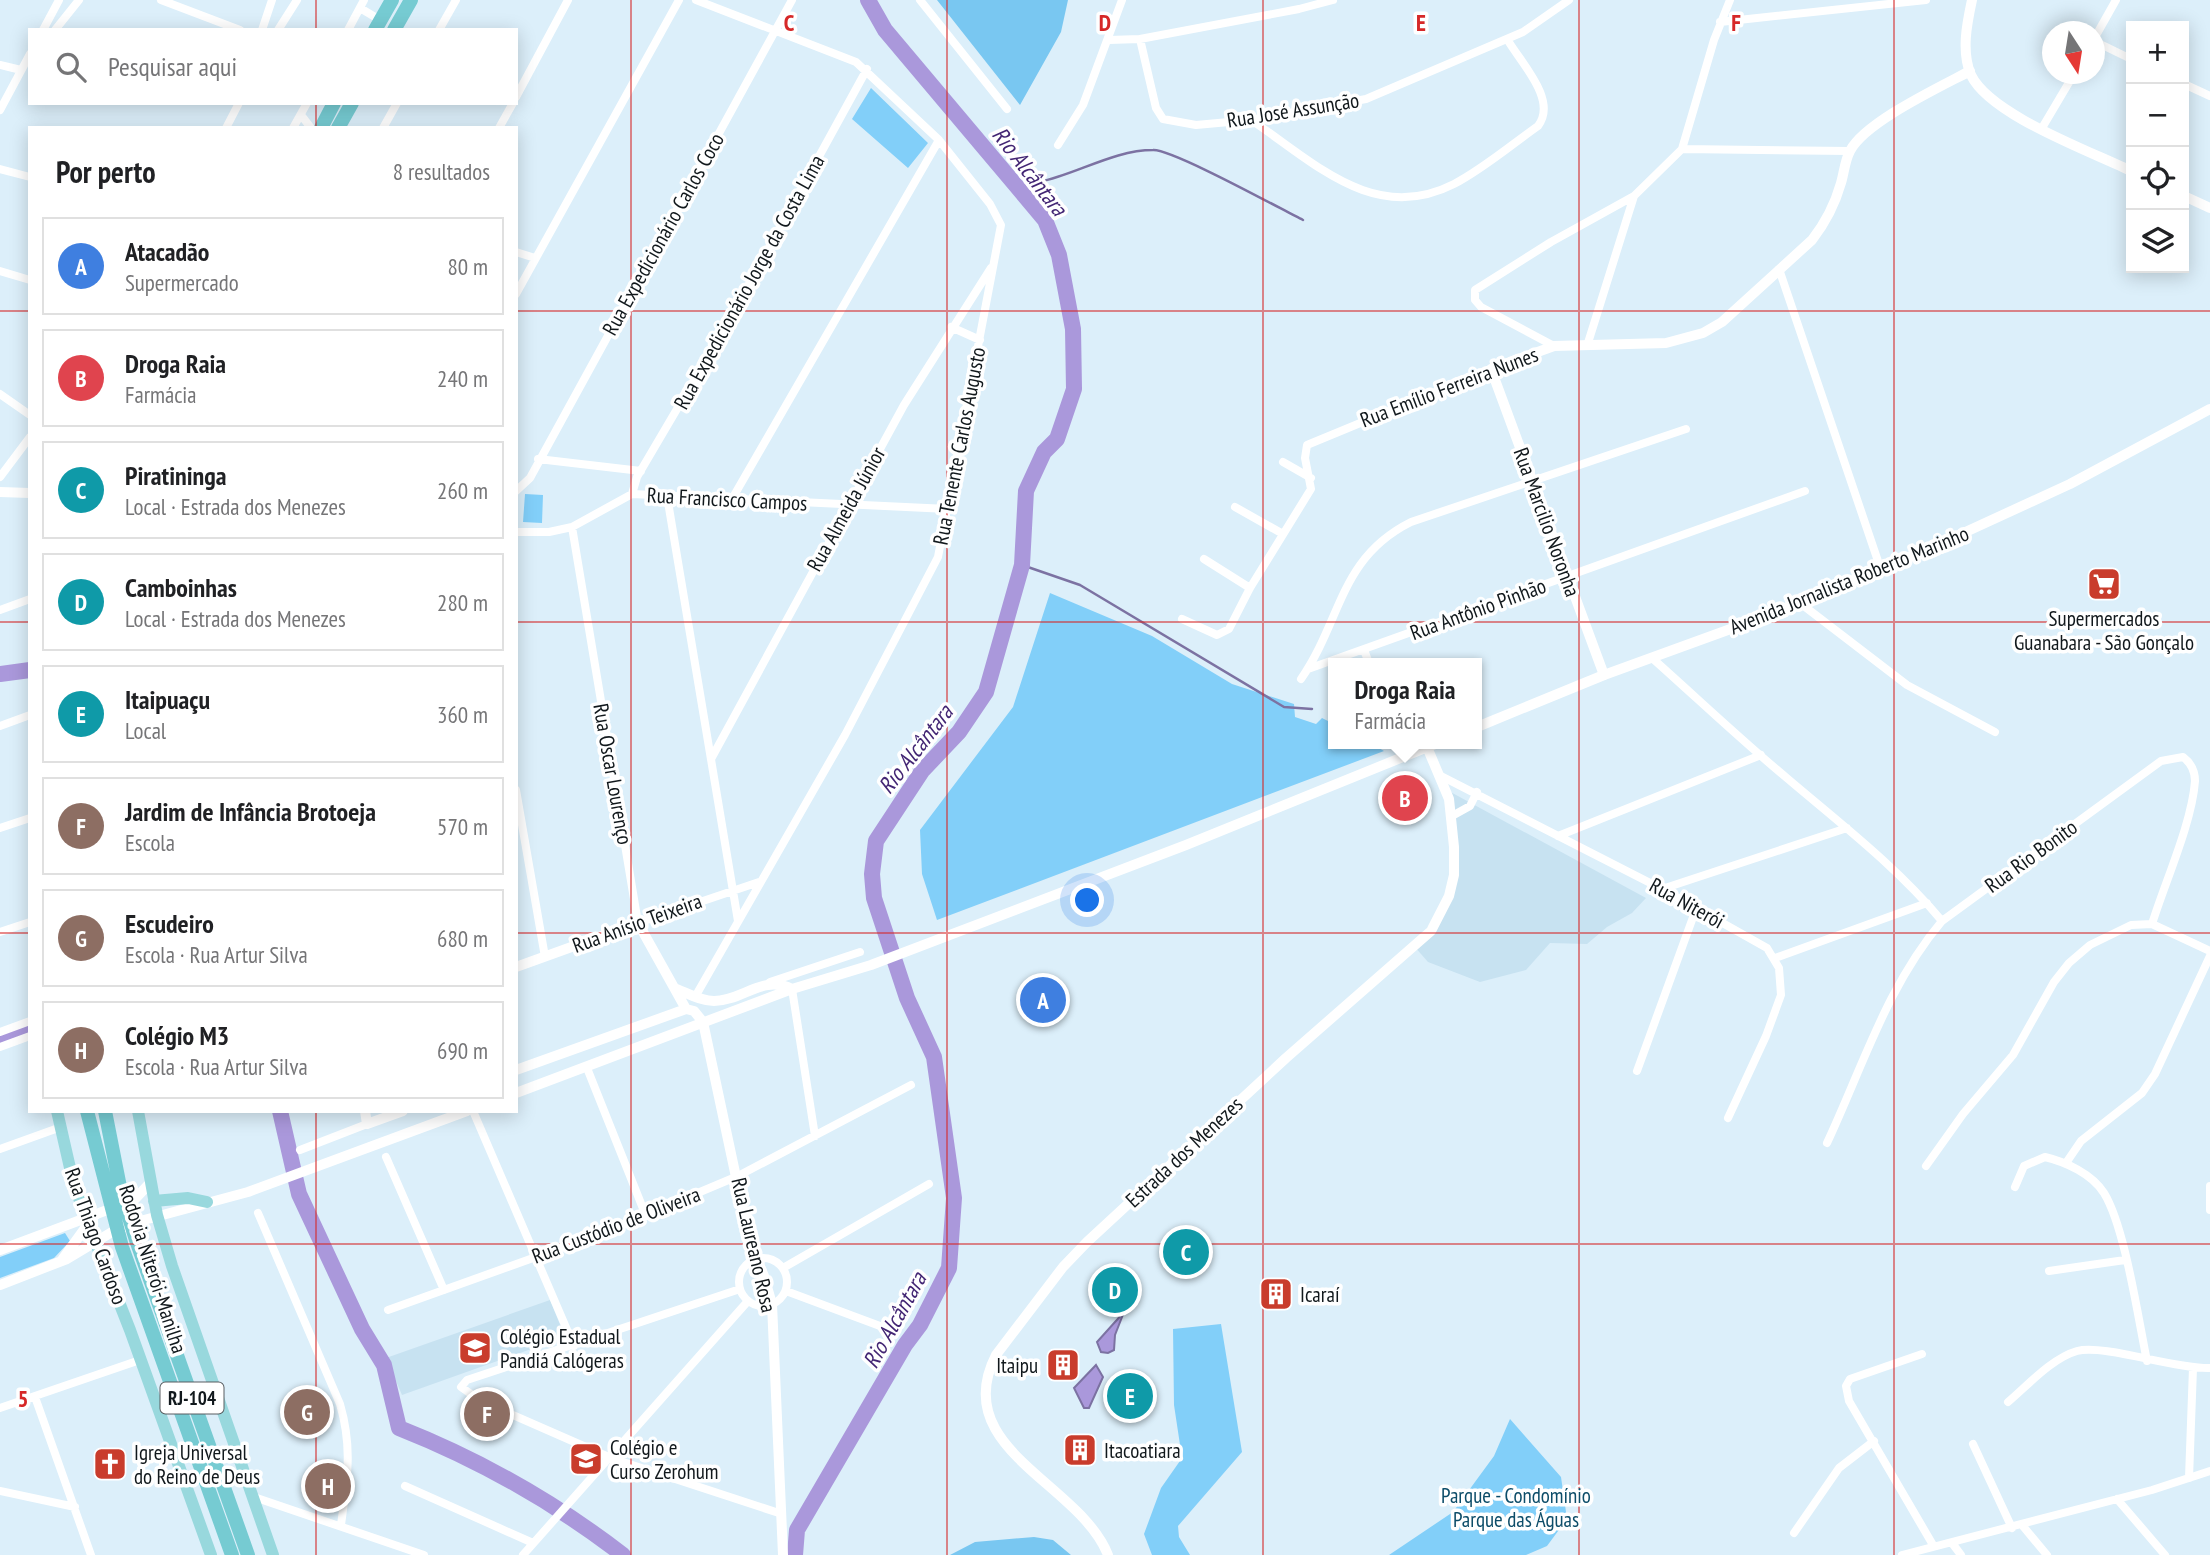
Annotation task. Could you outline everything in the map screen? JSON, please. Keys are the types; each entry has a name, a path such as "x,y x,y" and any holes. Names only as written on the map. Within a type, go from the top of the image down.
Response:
{"highway":[{"path":"377,25 392,0"},
{"path":"395,28 411,0"},
{"path":"322,126 333,105"},
{"path":"339,126 351,105"},
{"name":"Rodovia Niterói-Manilha","path":"88,1113 114,1195 136,1240 248,1555"},
{"name":"Rodovia Niterói-Manilha","path":"105,1113 122,1247 232,1555"}],"main road":[{"path":"1972,0 1966,40 1970,71 1993,101 2126,169"},
{"path":"2189,198 2210,208"},
{"name":"Avenida Jornalista Roberto Marinho","path":"1482,725 1604,675 1800,603 1881,570 2045,497 2210,409"},
{"path":"518,1092 587,1068 703,1021 792,989 871,965 1186,845 1422,749"},
{"name":"Estrada dos Menezes","path":"1108,1555 1095,1531 1002,1440 986,1405 989,1369 996,1355 1063,1267 1087,1242 1286,1058 1431,931 1444,909 1454,875 1452,816 1432,749"},
{"name":"Rua Anísio Teixeira","path":"518,966 638,923"},
{"name":"Rua Oscar Lourenço","path":"638,923 686,1009"},
{"path":"677,989 695,997 719,1001 762,985 780,984 792,989"},
{"path":"518,1069 686,1009 694,1011 703,1021"},
{"name":"Rua Laureano Rosa","path":"703,1021 748,1233 772,1304 783,1555"},
{"path":"578,1048 587,1068"},
{"name":"Rua Thiago Cardoso","path":"58,1113 87,1221 211,1555"},
{"path":"138,1113 157,1215 181,1295 273,1555"},
{"path":"365,1113 367,1124 397,1113"},
{"path":"0,1285 60,1262 112,1232 157,1215 280,1180 462,1113"},
{"path":"60,1262 87,1221 134,1200 150,1183"},
{"path":"0,1250 154,1200 188,1198 207,1202"}],"street":[{"path":"44,28 60,0"},
{"path":"57,28 79,0"},
{"path":"263,28 272,0"},
{"path":"279,28 297,0"},
{"path":"440,28 456,0"},
{"path":"518,93 568,0"},
{"path":"518,290 679,0"},
{"name":"Rua Tenente Carlos Augusto","path":"695,997 845,735 938,557 1000,234 999,218 939,140 867,69 837,52 696,0"},
{"name":"Rua Expedicionário Carlos Coco","path":"518,489 535,468 792,0"},
{"path":"920,0 1007,109"},
{"path":"1058,145 1083,105 1122,0"},
{"path":"1109,40 1140,39 1333,0"},
{"name":"Rua José Assunção","path":"1140,39 1157,108 1163,119 1196,125 1251,120 1366,99 1507,39 1569,0"},
{"path":"1555,346 1481,307 1475,300 1475,290 1551,242 1634,196 1682,149 1720,22 1730,0"},
{"path":"1720,22 1927,0"},
{"path":"2105,21 2116,0"},
{"path":"168,1 235,28"},
{"path":"349,28 362,4 377,25"},
{"path":"1251,120 1351,188 1392,199 1437,192 1456,183 1538,126 1545,116 1545,102 1507,39"},
{"path":"2105,45 2126,56"},
{"path":"0,110 28,58"},
{"path":"21,70 28,62"},
{"path":"0,65 21,70"},
{"name":"Rua Expedicionário Jorge da Costa Lima","path":"632,494 641,471 727,324 867,69"},
{"name":"Rua Emílio Ferreira Nunes","path":"1182,619 1209,633 1222,634 1229,629 1250,588 1311,489 1305,450 1312,442 1491,369 1555,346 1666,343 1703,333 1722,322 1824,224 1833,206 1850,151 1871,130 1901,109 1970,71"},
{"path":"2042,128 2068,84"},
{"path":"2189,86 2210,96"},
{"path":"227,126 236,105"},
{"path":"294,126 306,105"},
{"path":"384,126 396,105"},
{"path":"500,126 512,105"},
{"path":"301,115 310,126"},
{"path":"732,499 939,140"},
{"path":"1682,149 1850,151"},
{"path":"0,169 28,176"},
{"path":"1587,346 1634,196"},
{"path":"518,253 535,258"},
{"name":"Rua Almeida Júnior","path":"710,759 848,505 951,327 993,266"},
{"path":"1779,269 1881,570"},
{"path":"0,271 28,279"},
{"path":"951,327 980,340"},
{"name":"Rua Marcilio Noronha","path":"1491,369 1604,675"},
{"path":"0,394 28,414"},
{"path":"1301,679 1356,568 1388,533 1411,522 1533,483 1686,429"},
{"path":"0,477 28,440"},
{"name":"Rua Francisco Campos","path":"538,459 641,471"},
{"path":"1283,463 1311,478"},
{"name":"Rua Antônio Pinhão","path":"1340,658 1805,491"},
{"path":"0,492 28,493"},
{"name":"Rua Francisco Campos","path":"518,532 550,532 572,527 632,494 948,509"},
{"path":"667,496 738,922"},
{"path":"1235,507 1283,534"},
{"name":"Rua Oscar Lourenço","path":"572,527 638,923"},
{"path":"1204,559 1250,588"},
{"path":"0,610 28,600"},
{"path":"1800,603 1907,685 1995,732"},
{"path":"1364,650 1367,658"},
{"path":"1651,658 1847,828 1927,903 1942,921"},
{"name":"Rua Antônio Pinhão","path":"1308,669 1328,662"},
{"path":"0,726 28,716"},
{"path":"1403,749 1406,756"},
{"path":"1558,835 1761,755"},
{"name":"Rua Rio Bonito","path":"1827,1143 1883,1012 1918,950 1942,921 2161,761 2183,757 2193,768 2195,779 2189,810 2152,924"},
{"name":"Rua Niterói","path":"1441,776 1477,792 1662,889 1751,938 1774,958"},
{"path":"1452,816 1464,811 1477,792"},
{"path":"518,802 545,957"},
{"path":"0,828 28,819"},
{"path":"1662,889 1847,828"},
{"name":"Rua Anísio Teixeira","path":"638,923 759,882"},
{"path":"1728,1118 1778,1007 1781,980 1774,958 1927,903"},
{"path":"1637,1071 1696,909"},
{"path":"0,932 28,923"},
{"path":"1926,1166 1963,1114 1998,1076 2054,982 2069,963 2090,945 2113,931 2131,925 2152,924 2210,954 2148,1083 2127,1106 2081,1141 2066,1163"},
{"path":"762,985 860,953"},
{"path":"792,989 815,1136"},
{"path":"0,1032 28,1022"},
{"path":"0,1047 28,1037"},
{"path":"587,1068 646,1216"},
{"name":"Rua Custódio de Oliveira","path":"388,1310 646,1216 738,1176 911,1085"},
{"path":"474,1113 573,1346"},
{"path":"300,1150 367,1124"},
{"path":"0,1149 61,1127"},
{"path":"387,1157 444,1290"},
{"path":"2015,1187 2025,1166 2035,1159 2045,1157 2066,1163 2102,1191 2116,1219 2147,1361"},
{"path":"783,1268 929,1184"},
{"path":"2210,1186 2210,1210"},
{"path":"258,1213 340,1404 348,1432 350,1458 341,1525"},
{"path":"768,1258 783,1268 788,1281 786,1291 772,1304 755,1304 748,1301 740,1289 741,1272 757,1259 768,1258"},
{"path":"2049,1271 2125,1260"},
{"path":"740,1289 467,1380 461,1387 481,1401 611,1458 782,1514"},
{"path":"786,1291 888,1329"},
{"path":"523,1555 748,1301"},
{"path":"2008,1402 2049,1368 2076,1351 2108,1352 2147,1361 2210,1368"},
{"path":"1922,1354 1847,1382 1849,1401 1933,1545"},
{"path":"0,1408 140,1360"},
{"path":"2189,1478 2193,1368"},
{"path":"35,1397 91,1555"},
{"path":"1794,1533 1839,1468 1874,1441"},
{"path":"1973,1444 2012,1528"},
{"path":"1902,1555 1933,1545 2012,1528 2210,1471"},
{"path":"405,1486 533,1543"},
{"path":"0,1491 75,1507"},
{"path":"254,1497 424,1555"},
{"path":"2117,1499 2165,1555"},
{"path":"2022,1525 2047,1555"},
{"path":"1952,1543 1961,1555"}],"shaded area":[{"path":"937,0 1068,0 1061,32 1020,105"},
{"path":"1445,789 1646,898 1632,913 1607,927 1587,944 1550,943 1526,970 1480,982 1428,962 1414,946 1441,908 1453,874"},
{"name":"Colégio Estadual Pandiá Calógeras","path":"550,1300 565,1337 402,1395 386,1358"},
{"path":"1124,1312 1115,1335 1114,1350 1101,1352 1097,1342"},
{"path":"1096,1365 1103,1377 1089,1408 1084,1408 1074,1388"},
{"path":"1034,1537 1053,1540 1071,1555 950,1555 975,1542"}],"green space":[{"path":"871,88 928,143 908,168 852,119"},
{"path":"525,494 543,495 542,523 523,522"},
{"path":"1050,593 1152,636 1232,684 1294,704 1295,717 1316,724 1322,718 1328,721 1328,749 1384,751 937,920 922,874 920,830 1013,707"},
{"path":"65,1233 70,1241 54,1258 0,1278 0,1257"},
{"path":"1221,1324 1242,1452 1178,1526 1179,1537 1190,1555 1152,1555 1144,1534 1161,1488 1182,1458 1174,1405 1173,1329"},
{"name":"Parque - Condomínio Parque das Águas","path":"1510,1419 1561,1477 1567,1519 1547,1546 1526,1555 1389,1555 1453,1512 1494,1456"}],"waterway":[{"name":"Rio Alcântara","path":"795,1555 797,1530 905,1345 920,1325 949,1268 954,1198 934,1057 907,998 874,898 872,874 876,841 922,771 959,732 986,692 1022,565 1026,491 1044,452 1057,439 1074,389 1073,329 1059,255 1045,220 885,30 868,0"},
{"path":"1032,204 1039,182 1124,154 1153,150 1181,159 1303,220"},
{"path":"1022,565 1080,585 1284,707 1312,709"},
{"path":"0,674 28,670"},
{"path":"0,1040 28,1031"},
{"path":"280,1113 299,1194 362,1329 384,1365 399,1428 429,1440 516,1484 570,1517 623,1555"}],"place":[{"name":"Supermercados Guanabara - São Gonçalo","path":"2104,584"},
{"name":"Droga Raia","path":"1405,798"},
{"name":"Atacadão","path":"1043,1000"},
{"name":"Piratininga","path":"1186,1252"},
{"name":"Camboinhas","path":"1115,1290"},
{"name":"Icaraí","path":"1276,1294"},
{"name":"Colégio Estadual Pandiá Calógeras","path":"475,1348"},
{"name":"Itaipu","path":"1063,1365"},
{"name":"Itaipuaçu","path":"1130,1396"},
{"name":"Escudeiro","path":"307,1412"},
{"name":"Jardim de Infância Brotoeja","path":"487,1414"},
{"name":"Itacoatiara","path":"1080,1450"},
{"name":"Colégio e Curso Zerohum","path":"586,1459"},
{"name":"Igreja Universal do Reino de Deus","path":"110,1464"},
{"name":"Colégio M3","path":"328,1486"}]}
